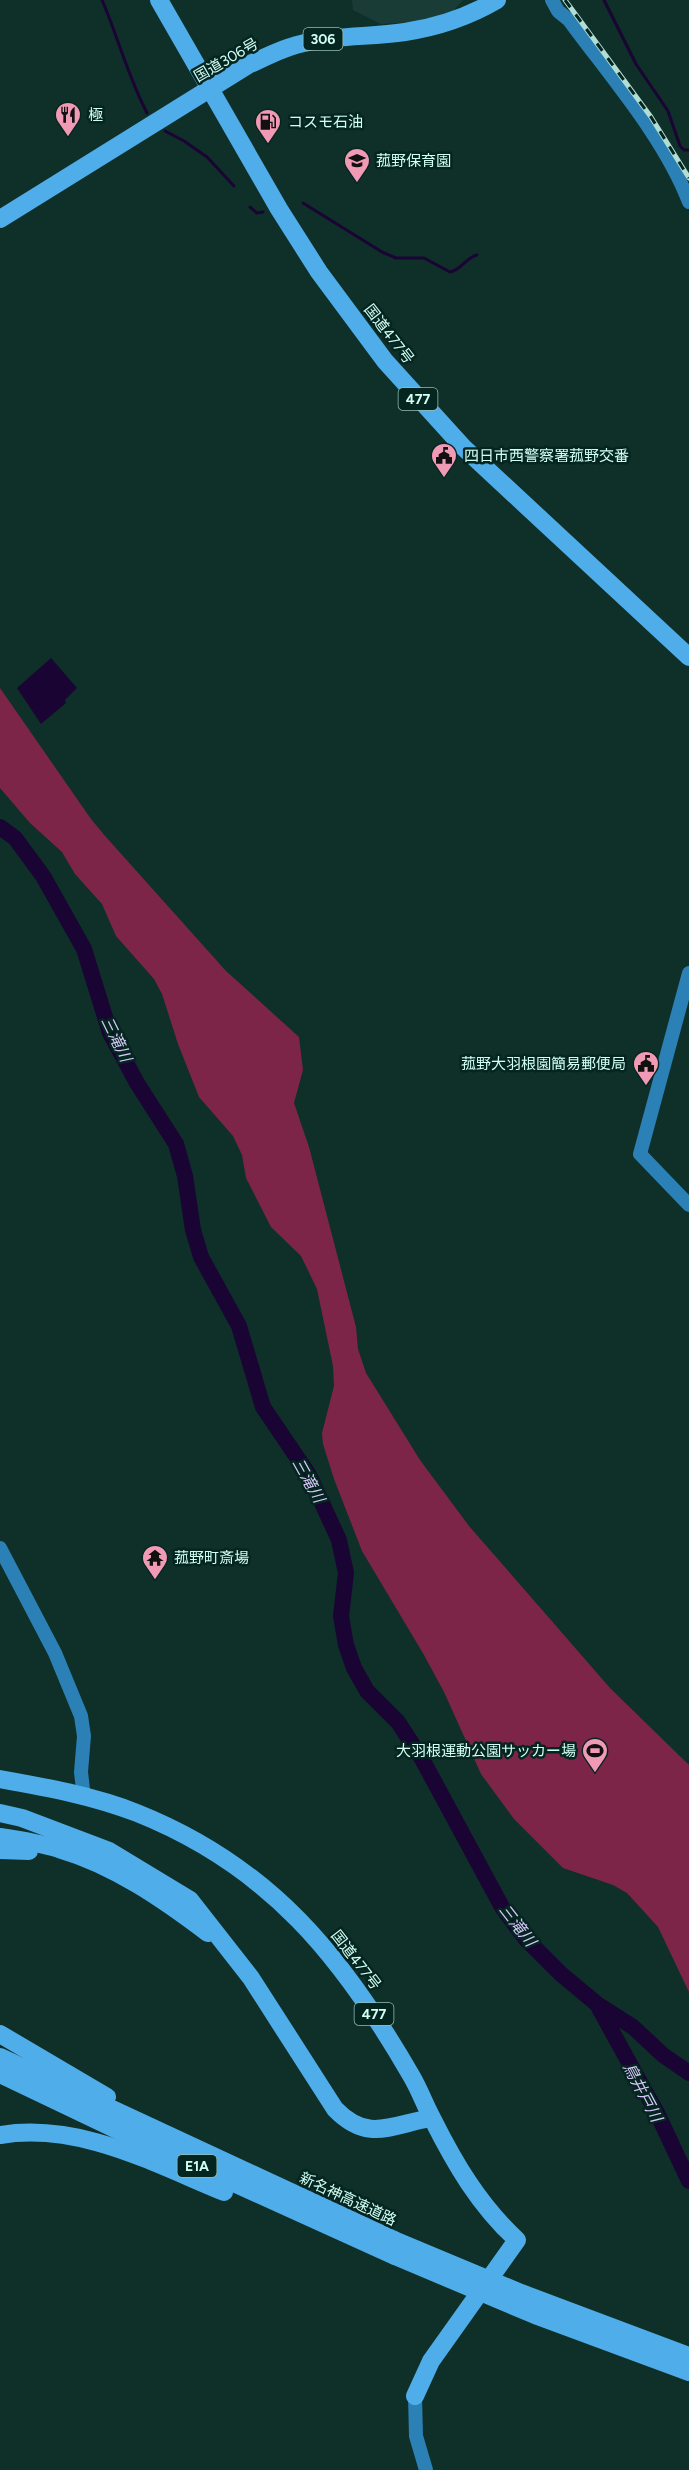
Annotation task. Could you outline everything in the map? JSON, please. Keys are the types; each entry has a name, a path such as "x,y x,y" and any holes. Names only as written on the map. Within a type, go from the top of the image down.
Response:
{"highway":[{"name":"国道477号","path":"159,0 279,209 319,272 385,361 431,414 480,463 689,657"},
{"name":"国道306号","path":"0,219 267,56 307,42 351,35 403,32 446,23 464,17 497,0"},
{"name":"国道477号","path":"0,1779 134,1812 175,1830 231,1864 284,1904 307,1926 352,1982 386,2032 473,2192 496,2220 518,2240 431,2361 415,2396"},
{"path":"0,1813 22,1818 190,1900 250,1978 335,2109 346,2121 371,2130 431,2118"},
{"path":"0,1826 105,1858"},
{"path":"0,1836 105,1858"},
{"path":"0,1850 105,1858"},
{"path":"0,2034 203,2153"},
{"name":"新名神高速道路","path":"0,2057 535,2315 689,2372"},
{"name":"新名神高速道路","path":"0,2074 117,2130 375,2247 395,2248 689,2356"},
{"path":"0,2135 49,2132 70,2135 116,2148 261,2206 375,2247"}],"street":[{"path":"552,0 558,11 569,20 648,127 682,185 689,202"},
{"path":"689,974 640,1154 689,1206"},
{"path":"0,1548 51,1644 81,1716 84,1736 81,1772 84,1798"},
{"path":"415,2396 416,2436 426,2470"}],"shaded area":[{"path":"352,0 463,0 452,12 441,16 412,22 381,24 353,10"},
{"path":"51,658 77,688 65,700 66,703 41,724 17,688"},
{"path":"0,688 106,837 226,971 299,1037 303,1070 294,1103 309,1147 356,1327 358,1349 366,1373 420,1460 469,1526 610,1688 689,1765 689,1992 658,1927 627,1893 613,1885 563,1868 514,1819 481,1774 444,1692 362,1551 323,1444 322,1433 334,1386 333,1366 317,1289 301,1256 271,1227 246,1178 242,1155 233,1136 199,1097 178,1044 162,994 154,979 116,936 102,904 75,874 62,852 30,823 0,788"}],"waterway":[{"path":"102,0 147,113"},
{"path":"604,0 636,64 668,111 680,146 684,150 689,150"},
{"path":"165,131 207,157 234,186"},
{"path":"303,203 382,252 396,258 424,258 450,272 477,255"},
{"path":"250,207 257,213 263,212"},
{"name":"三滝川","path":"0,827 15,838 43,876 84,949 110,1033 137,1083 176,1144 185,1176 193,1230 201,1257 239,1326 263,1407 309,1475 339,1540 346,1573 341,1616 346,1645 354,1668 367,1691 398,1722 422,1759 502,1907 525,1938 561,1974 597,2004 633,2027 663,2055 689,2073"},
{"name":"鳥井戸川","path":"599,2008 657,2113 689,2181"}],"railway":[{"path":"565,0 651,117 689,178"}],"place":[{"name":"極","path":"68,138"},
{"name":"コスモ石油","path":"268,145"},
{"name":"菰野保育園","path":"357,184"},
{"name":"四日市西警察署菰野交番","path":"444,479"},
{"name":"菰野大羽根園簡易郵便局","path":"646,1087"},
{"name":"菰野町斎場","path":"155,1581"},
{"name":"大羽根運動公園サッカー場","path":"595,1774"}]}
